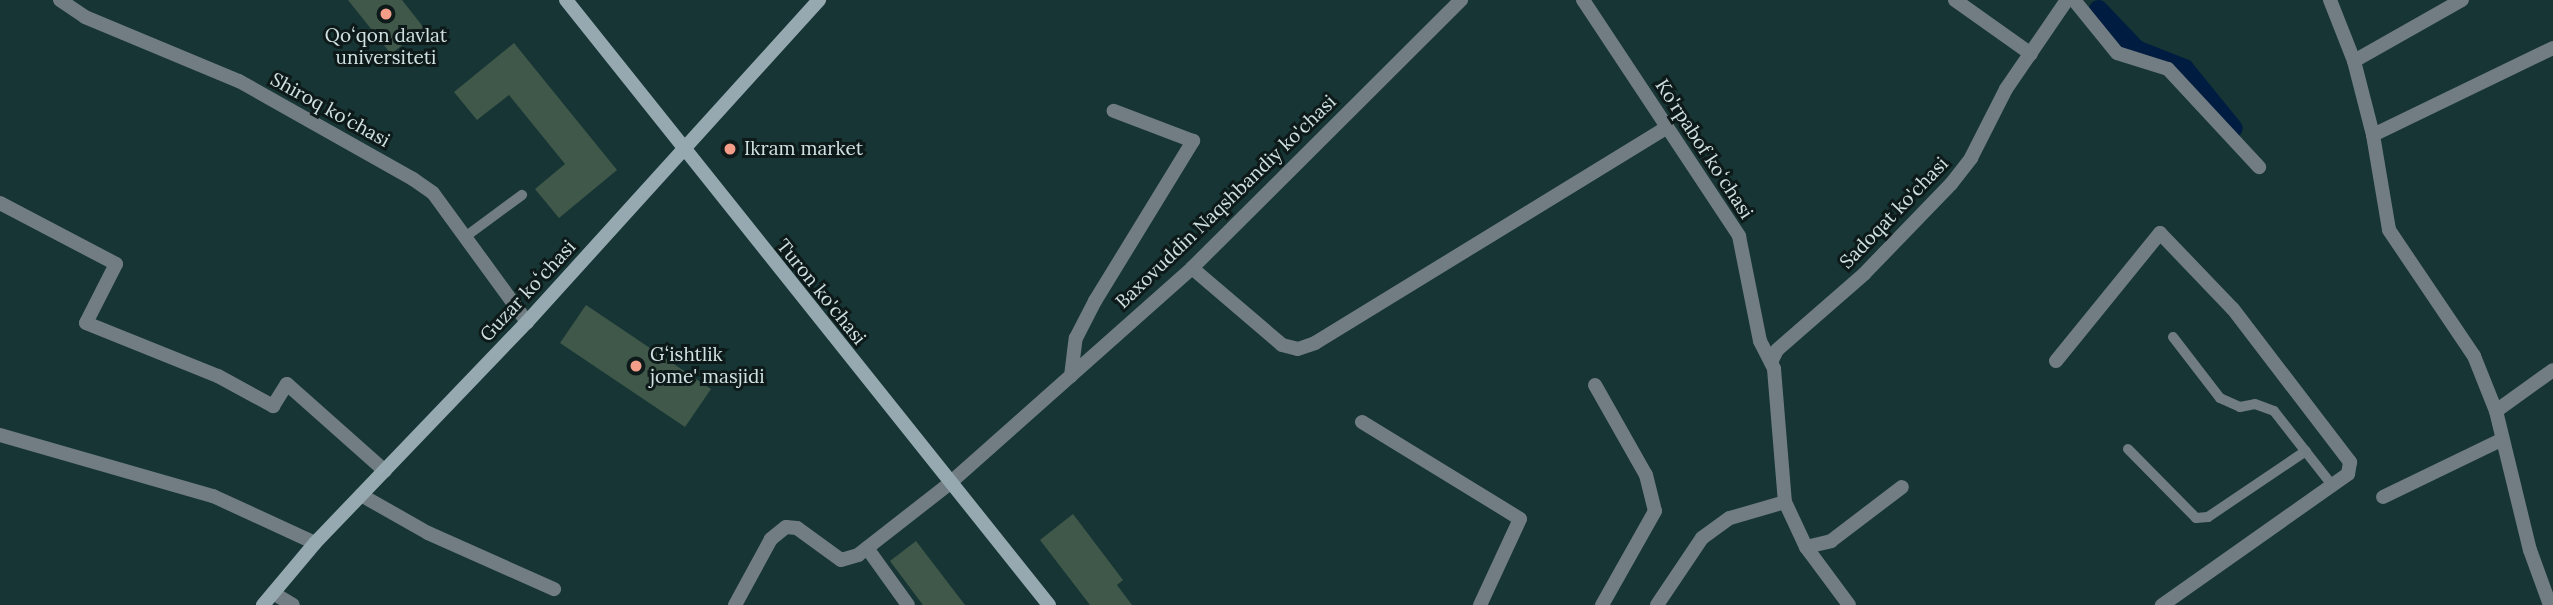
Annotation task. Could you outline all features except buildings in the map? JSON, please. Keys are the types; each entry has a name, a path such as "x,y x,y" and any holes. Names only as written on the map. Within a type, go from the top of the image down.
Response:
{"main road":[{"name":"Turon ko'chasi","path":"566,0 682,150 1049,605"},
{"name":"Guzar koʻchasi","path":"263,605 315,543 527,323 819,0"}],"street":[{"name":"Shiroq ko'chasi","path":"60,0 85,17 239,81 413,179 433,194 527,323"},
{"name":"Baxovuddin Naqshbandiy ko'chasi","path":"867,548 950,483 1192,268 1461,0"},
{"name":"Ko'rpabof koʻchasi","path":"1583,0 1739,236 1760,341 1770,362 1785,502 1807,547 1849,605"},
{"path":"1955,0 2031,54"},
{"name":"Sadoqat ko'chasi","path":"1770,362 1777,350 1864,274 1951,184 1971,158 2006,89 2067,0"},
{"path":"2074,0 2117,53 2168,69 2259,167"},
{"path":"2330,0 2354,61 2373,135 2389,230 2474,356 2496,411 2501,440 2550,605"},
{"path":"2354,61 2462,0"},
{"path":"2373,135 2553,48"},
{"path":"1071,376 1076,338 1095,301 1193,141 1114,111"},
{"path":"1192,268 1282,345 1298,349 1315,344 1667,127"},
{"path":"0,202 116,264 86,323 218,376 273,407 288,384 385,471"},
{"path":"2056,361 2160,233 2234,309 2350,462 2348,474 2162,605"},
{"path":"2496,411 2553,370"},
{"path":"1595,385 1646,475 1655,511 1602,605"},
{"path":"1362,422 1520,519 1480,605"},
{"path":"0,435 213,496 315,543"},
{"path":"2383,497 2501,440"},
{"path":"1807,547 1831,541 1902,487"},
{"path":"361,495 428,533 554,589"},
{"path":"1657,605 1702,538 1730,518 1785,502"},
{"path":"735,605 771,538 786,527 797,528 841,560 867,548 908,605"},
{"path":"273,593 293,605"}],"lane":[{"path":"465,237 522,195"},
{"path":"2173,337 2220,398 2240,407 2255,404 2274,411 2332,485"},
{"path":"2128,449 2196,518 2208,517 2305,451"}],"waterway":[{"path":"2098,9 2136,49 2184,68 2233,128"}],"place":[{"name":"Qoʻqon davlat universiteti","path":"386,14"},
{"name":"Ikram market","path":"730,149"},
{"name":"Gʻishtlik jome' masjidi","path":"636,366"}]}
